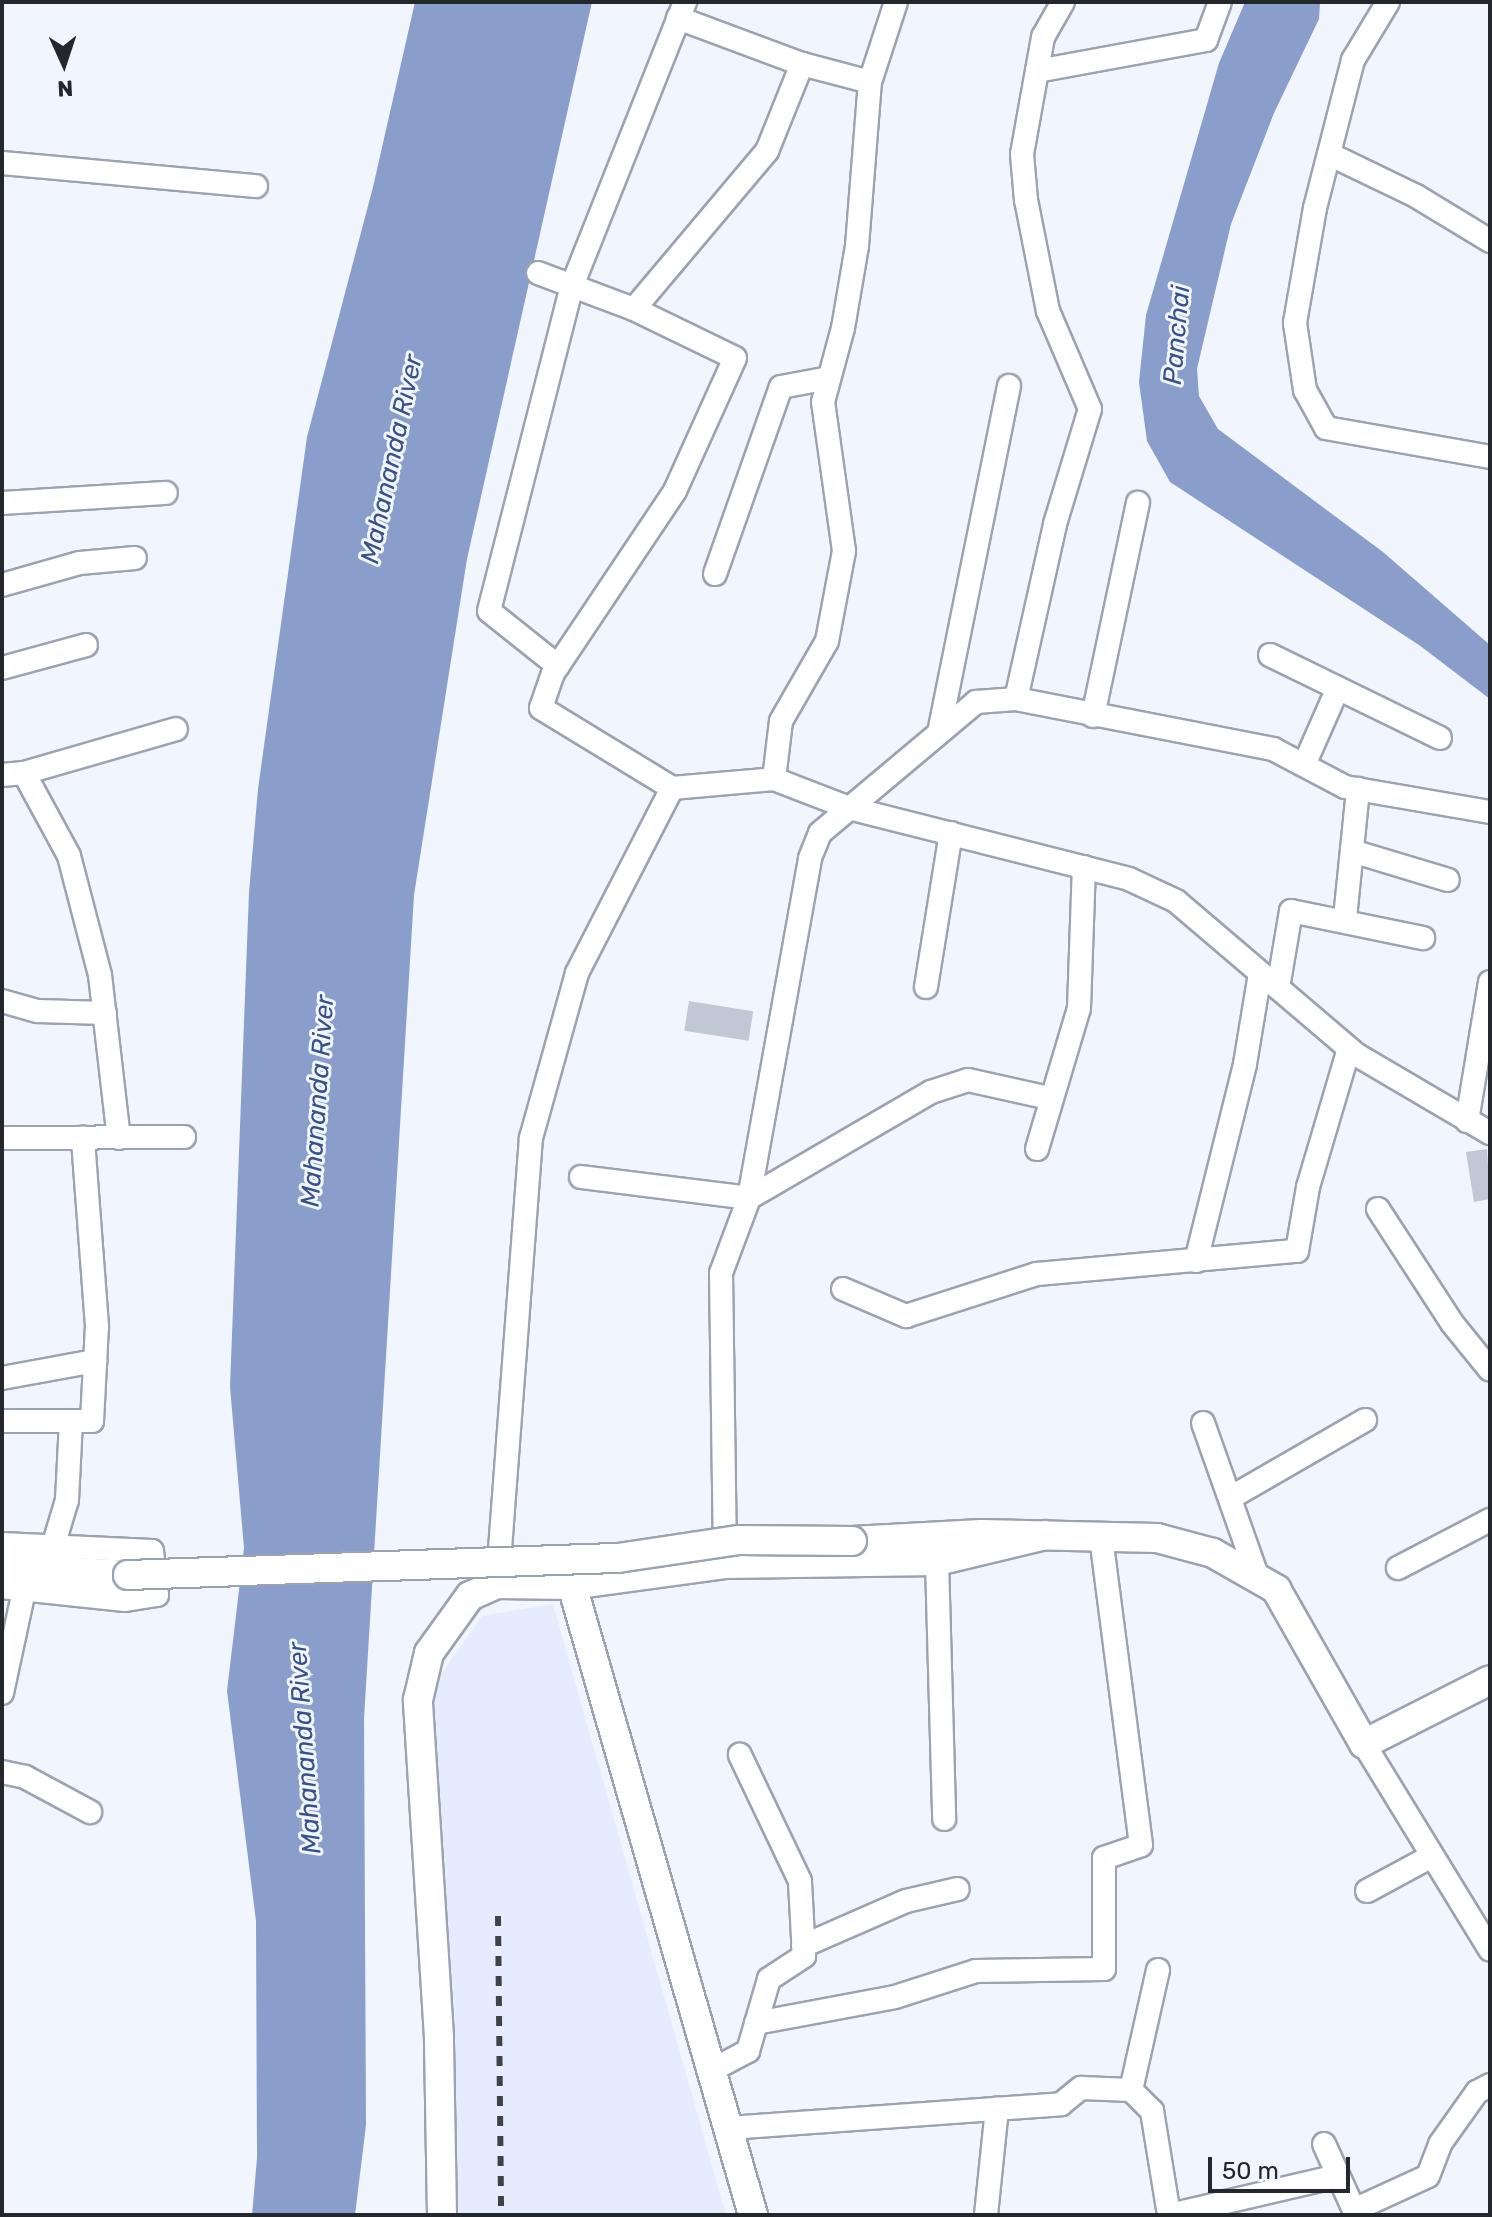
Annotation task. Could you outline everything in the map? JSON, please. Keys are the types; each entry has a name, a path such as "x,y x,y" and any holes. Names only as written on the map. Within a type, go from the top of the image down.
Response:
{"street":[{"path":"774,779 781,721 827,641 844,551 823,402 857,246 870,82 896,2"},
{"path":"1016,699 1051,538 1090,409 1048,311 1026,200 1022,154 1043,37 1063,2"},
{"path":"1037,71 1095,65 1206,40 1220,2"},
{"path":"1388,2 1353,60 1329,154 1295,323 1305,390 1326,428 1490,457"},
{"path":"558,666 489,611 572,286 681,10 802,64 870,82"},
{"path":"634,309 767,151 802,64"},
{"path":"1329,154 1416,196 1490,241"},
{"path":"2,163 256,186"},
{"path":"538,273 634,309 735,358 675,491 558,666 541,708 672,788 774,779 849,808 1129,879 1176,901 1349,1049 1490,1133"},
{"path":"715,574 781,387 829,378"},
{"path":"940,728 1009,386"},
{"path":"2,503 166,493"},
{"path":"1093,716 1138,503"},
{"path":"2,585 80,563 135,558"},
{"path":"2,668 86,645"},
{"path":"1270,655 1440,738"},
{"path":"1304,765 1338,688"},
{"path":"725,1564 721,1273 749,1198 810,858 820,833 940,728 976,702 1016,699 1273,749 1358,789 1490,812"},
{"path":"119,1138 100,975 69,856 13,774 176,729"},
{"path":"497,1584 531,1138 577,973 672,788"},
{"path":"1345,918 1358,789"},
{"path":"926,987 951,833"},
{"path":"1352,851 1448,880"},
{"path":"1037,1149 1049,1098 1079,1008 1084,867"},
{"path":"1278,988 1291,911 1345,918 1423,938"},
{"path":"1196,1261 1245,1064 1260,973"},
{"path":"1467,1121 1490,982"},
{"path":"2,1001 38,1011 105,1013"},
{"path":"843,1289 906,1316 1037,1274 1297,1251 1308,1187 1349,1049"},
{"path":"581,1177 749,1198 931,1092 968,1080 1049,1098"},
{"path":"2,1138 184,1137"},
{"path":"2,1421 92,1421 95,1361 83,1138"},
{"path":"1378,1209 1452,1323 1490,1370"},
{"path":"2,1378 95,1361"},
{"path":"1230,1498 1365,1420"},
{"path":"52,1550 67,1500 71,1421"},
{"path":"1203,1423 1258,1578"},
{"path":"1398,1568 1490,1520"},
{"path":"442,2215 439,2037 418,1700 429,1653 444,1627 470,1596 497,1584 572,1585 725,1564 937,1561 1045,1535"},
{"path":"2,1568 128,1575 618,1558 738,1540 852,1541 1045,1535 1171,1542 1213,1553 1276,1589 1364,1744 1490,1950"},
{"path":"756,2023 895,1997 976,1971 1104,1969 1104,1858 1141,1845 1101,1537"},
{"path":"2,1544 52,1550 152,1551 157,1595 125,1600 13,1588 2,1693"},
{"path":"937,1561 944,1819"},
{"path":"572,1585 753,2215"},
{"path":"1364,1744 1490,1680"},
{"path":"712,2070 748,2051 769,1979 804,1956 800,1881 740,1755"},
{"path":"2,1772 25,1777 90,1812"},
{"path":"1367,1891 1432,1856"},
{"path":"803,1946 906,1901 958,1889"},
{"path":"1131,2090 1158,1970"},
{"path":"1324,2144 1354,2210 1428,2176 1440,2144 1477,2092 1490,2085"},
{"path":"729,2128 1061,2104 1081,2088 1131,2090 1152,2111 1170,2215 1338,2176"},
{"path":"986,2215 997,2109"}],"shaded area":[{"path":"553,1604 726,2215 452,2215 432,1687 482,1616"}],"water":[{"name":"Mahananda River","path":"415,2 592,2 467,559 414,895 364,1719 366,2125 355,2215 252,2215 257,2158 256,1921 227,1691 244,1548 230,1387 249,892 258,789 307,437 373,187"},
{"name":"Panchai","path":"1245,2 1320,2 1319,19 1274,113 1231,224 1197,369 1199,396 1218,429 1383,552 1490,645 1490,699 1419,645 1170,482 1147,441 1139,382 1146,315 1219,63"}],"building":[{"path":"689,1001 753,1011 749,1041 684,1031"},
{"path":"1487,1149 1490,1199 1474,1202 1466,1152"}],"railway":[{"path":"498,1916 501,2215"}]}
